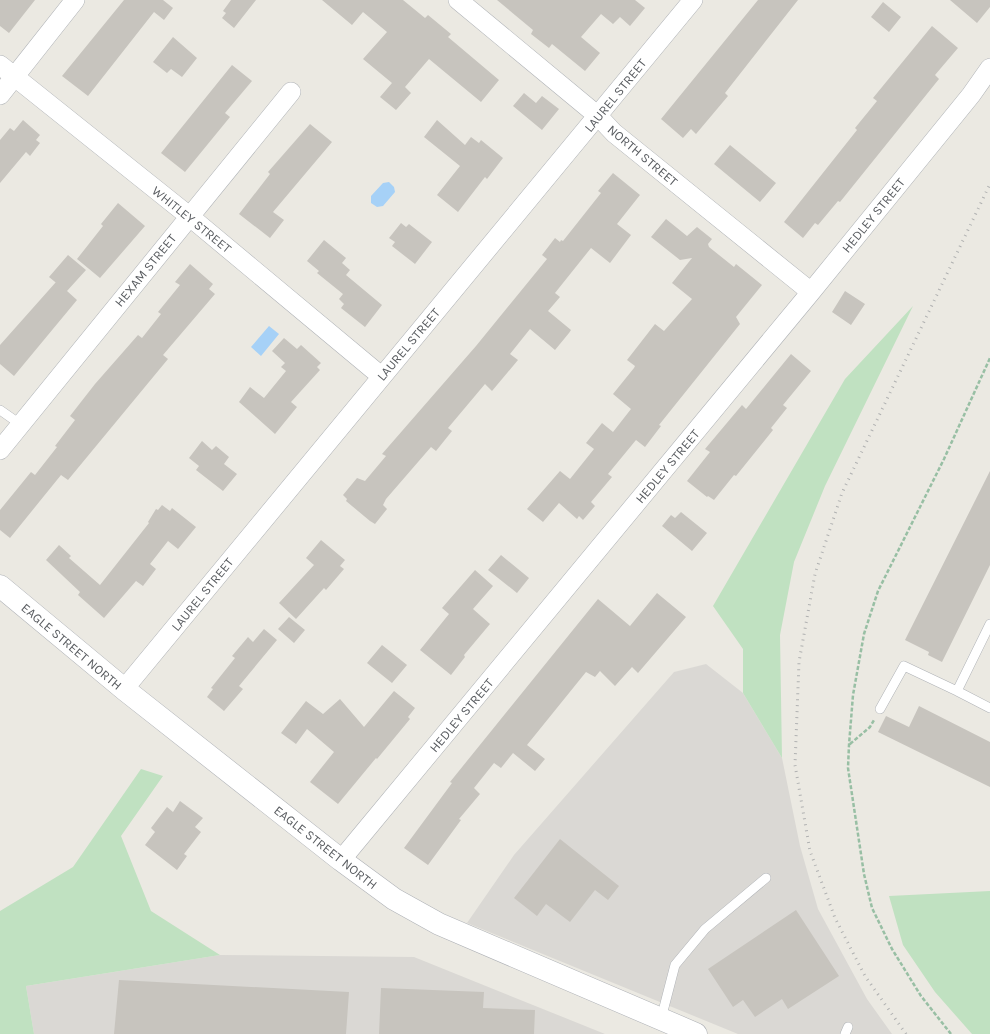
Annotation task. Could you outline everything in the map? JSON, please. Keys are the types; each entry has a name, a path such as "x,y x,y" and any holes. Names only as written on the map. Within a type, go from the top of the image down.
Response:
{"main road":[{"name":"EAGLE STREET NORTH","path":"1,588 124,689 341,860 394,899 439,924 696,1034"}],"street":[{"path":"0,95 7,71 75,0"},
{"name":"NORTH STREET","path":"458,0 598,116 614,133 811,292"},
{"name":"LAUREL STREET","path":"124,689 693,0"},
{"name":"HEDLEY STREET","path":"341,860 811,292 971,95 990,68"},
{"name":"WHITLEY STREET","path":"7,71 189,216 381,376"},
{"name":"HEXAM STREET","path":"0,450 291,92"}],"lane":[{"path":"0,410 20,424"},
{"path":"956,691 990,624"},
{"path":"880,709 904,666 990,708"},
{"path":"661,1019 675,965 705,930 766,878"}],"path":[{"path":"849,745 870,727 880,709"}],"shaded area":[{"path":"706,664 743,693 782,758 800,846 818,909 867,999 892,1034 738,1034 467,923 514,855 674,672"},
{"path":"220,955 414,957 605,1034 34,1034 26,986"}],"green space":[{"path":"913,306 825,486 794,562 780,635 782,758 743,693 743,649 713,606 845,379"},
{"path":"141,769 163,776 121,836 151,911 220,955 26,986 34,1034 0,1034 0,911 73,867"},
{"path":"990,891 990,1034 972,1034 935,992 903,945 889,896"}],"water":[{"path":"389,182 394,187 395,192 383,206 377,207 371,203 371,196 383,183"},
{"path":"269,326 279,334 261,356 251,347"}],"building":[{"path":"0,0 35,0 9,33 0,26"},
{"path":"124,0 163,0 173,8 164,20 154,12 88,96 62,76"},
{"path":"231,0 256,0 234,28 222,18 226,13 223,11"},
{"path":"322,0 403,0 425,18 428,15 451,34 448,37 499,80 481,102 429,59 405,87 411,93 396,110 380,97 392,83 363,59 387,32 363,12 352,25"},
{"path":"497,0 635,0 645,8 630,26 620,17 613,24 601,14 581,37 600,53 585,71 552,44 549,48 531,34 533,30"},
{"path":"758,0 798,0 725,93 728,96 696,134 691,129 683,138 661,119"},
{"path":"950,0 990,0 990,7 977,23"},
{"path":"883,2 901,17 889,32 871,17"},
{"path":"932,26 958,48 935,75 939,79 840,202 838,201 818,225 815,223 803,238 784,222 857,130 855,128 877,101 873,98"},
{"path":"173,37 197,58 182,77 171,69 167,73 153,62"},
{"path":"232,65 252,81 225,113 230,117 185,172 161,153"},
{"path":"524,93 536,103 542,96 559,109 542,130 513,106"},
{"path":"23,120 40,135 36,140 40,143 30,156 26,152 0,183 0,140 10,128 14,131"},
{"path":"437,120 465,145 471,137 479,143 481,140 503,158 487,179 485,177 458,212 437,195 460,166 424,137"},
{"path":"310,124 332,142 273,212 284,220 270,238 239,214 270,174 268,172"},
{"path":"730,145 776,183 760,202 714,164"},
{"path":"613,173 640,195 617,224 631,235 610,263 591,248 555,293 560,297 548,311 571,330 569,333 555,350 530,329 510,354 518,360 492,391 485,384 448,428 452,431 436,451 431,447 386,499 383,505 387,509 375,524 370,521 346,501 347,499 343,495 357,478 365,481 386,456 382,454 476,346 547,259 542,255 555,238 560,242 561,240 563,241 601,193 598,191"},
{"path":"118,203 145,226 100,278 77,259 103,226 101,224"},
{"path":"666,219 687,236 697,227 712,239 708,244 709,247 734,267 736,264 762,285 736,317 740,324 659,425 661,426 645,447 636,440 608,474 612,477 591,502 595,506 583,520 579,516 577,519 559,503 543,522 527,509 560,471 570,479 594,449 586,443 602,423 613,432 631,409 613,394 635,366 627,360 655,324 664,331 692,299 672,283 692,258 680,260 651,237"},
{"path":"401,223 406,227 409,224 432,242 415,264 392,246 395,242 389,238"},
{"path":"324,240 346,258 342,263 350,270 346,275 382,305 365,327 341,308 344,304 339,299 343,294 317,273 319,271 307,261"},
{"path":"68,255 86,270 67,291 77,300 14,376 0,364 0,345 56,282 49,277"},
{"path":"190,264 213,284 209,289 215,294 163,355 168,359 68,480 61,475 10,538 0,530 0,510 31,472 35,475 57,447 55,446 75,420 70,416 95,384 138,335 142,338 161,314 158,312 180,285 175,282"},
{"path":"845,291 865,304 851,325 832,312"},
{"path":"284,338 297,349 301,345 321,363 317,367 320,370 291,402 297,407 275,434 239,402 250,387 264,398 286,371 281,367 285,363 272,351"},
{"path":"791,354 811,371 783,405 787,408 771,428 773,430 736,476 734,475 714,500 708,496 707,497 687,481 710,452 705,449 742,405 746,409"},
{"path":"202,441 212,450 216,446 229,457 224,464 237,474 223,491 196,470 199,466 189,458"},
{"path":"990,471 990,565 942,662 928,655 929,652 905,640"},
{"path":"162,505 170,511 172,508 196,527 178,549 168,541 150,564 156,569 143,586 136,581 104,618 78,595 80,592 46,560 59,545 71,556 69,558 100,585 149,523 148,522 156,509 158,510"},
{"path":"681,512 707,533 692,551 662,526 671,515 675,518"},
{"path":"321,540 345,560 340,566 344,569 326,590 324,588 296,619 279,603 314,565 306,558"},
{"path":"501,555 529,578 517,593 488,570"},
{"path":"475,570 493,586 473,609 490,624 464,655 465,657 451,675 420,650 449,614 442,608"},
{"path":"657,593 686,617 638,673 632,667 615,686 600,671 595,677 586,672 527,745 545,759 535,771 513,753 501,768 494,763 474,788 480,794 459,819 461,820 428,865 404,848 452,783 450,782 598,599 630,626"},
{"path":"289,617 305,630 294,643 278,629"},
{"path":"264,629 277,640 239,686 243,689 224,711 207,697 213,689 211,688 235,658 232,656 248,637 253,642"},
{"path":"382,645 407,665 392,683 367,663"},
{"path":"394,691 415,708 408,717 410,719 338,804 310,782 334,752 307,729 296,744 281,733 306,701 323,714 340,699 364,727"},
{"path":"919,706 990,742 990,787 878,732 886,716 909,727"},
{"path":"180,801 203,818 195,827 201,832 184,854 187,856 177,870 145,845 155,832 151,828 167,807 173,812"},
{"path":"560,839 619,886 608,900 595,890 570,922 546,904 537,916 514,898"},
{"path":"796,910 839,976 788,1009 782,999 755,1017 743,1000 733,1007 708,969"},
{"path":"119,980 349,992 346,1034 114,1034"},
{"path":"381,988 484,992 483,1008 535,1010 534,1034 379,1034"}],"railway":[{"path":"906,1034 865,976 835,918 810,851 795,765 799,662 815,574 842,493 990,184"}]}
